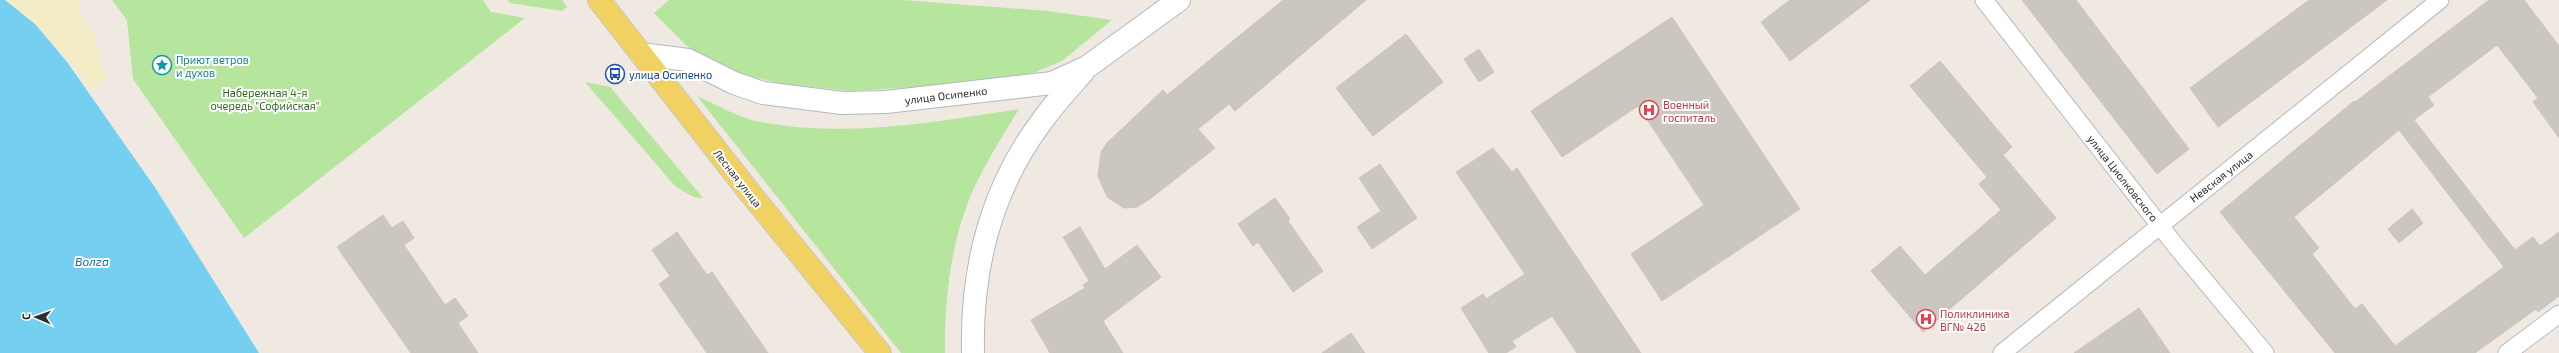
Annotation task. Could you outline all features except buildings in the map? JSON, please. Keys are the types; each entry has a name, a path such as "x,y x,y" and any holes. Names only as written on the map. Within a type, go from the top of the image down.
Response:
{"main road":[{"name":"Лесная улица","path":"599,0 745,187 880,353"},
{"name":"улица Осипенко","path":"642,54 688,60 734,83 763,93 842,103 886,102 1052,83 1087,67 1179,0"},
{"name":"улица Осипенко","path":"973,353 972,316 980,255 997,198 1018,158 1042,121 1087,67"}],"street":[{"name":"улица Циолковского","path":"1984,0 2159,225 2265,353"},
{"name":"Невская улица","path":"2002,353 2159,225 2346,78 2440,0"},
{"path":"2507,353 2559,314"}],"green space":[{"name":"Набережная 4-я очередь \"Софийская\"","path":"112,0 483,0 491,12 525,18 244,238 133,79 127,20"},
{"path":"507,0 562,0 567,7 562,11 510,3"},
{"path":"669,0 902,0 1048,11 1112,20 1062,61 1033,73 945,85 852,91 783,84 735,73 713,65 686,45 654,13"},
{"path":"585,82 610,87 703,198 694,197 676,187"},
{"path":"697,96 748,119 789,126 822,129 888,127 1019,109 983,170 964,213 952,259 946,306 945,353 901,353"}],"sand":[{"path":"5,0 80,0 79,13 97,37 95,44 100,54 99,64 107,77 92,90 52,42"}],"water":[{"name":"Волга","path":"0,0 5,0 35,24 67,62 156,189 259,353 0,353"}],"place":[{"name":"Приют ветров и духов","path":"162,65"},
{"name":"улица Осипенко","path":"615,74"},
{"name":"Военный госпиталь","path":"1649,110"},
{"name":"Поликлиника ВГ№ 426","path":"1926,319"}]}
